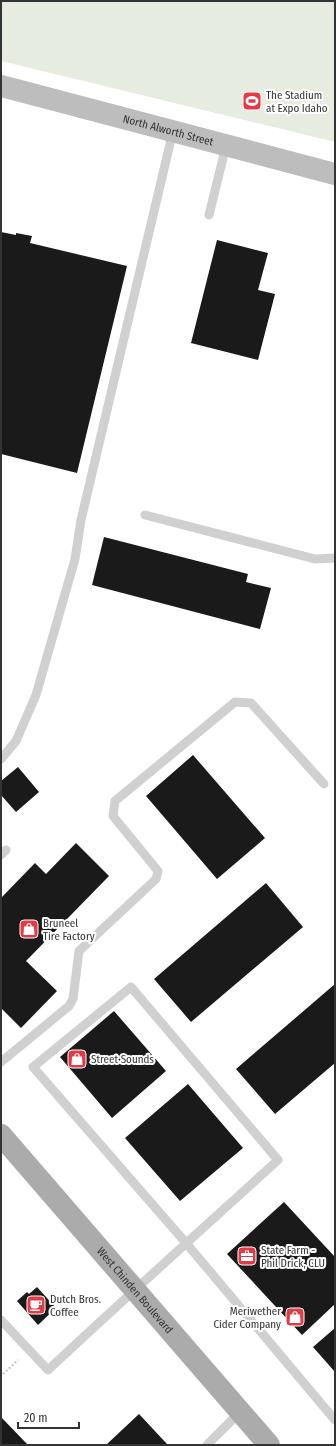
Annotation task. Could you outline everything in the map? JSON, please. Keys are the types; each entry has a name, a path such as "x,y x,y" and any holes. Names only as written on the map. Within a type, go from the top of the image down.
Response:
{"main road":[{"name":"West Chinden Boulevard","path":"1,1135 269,1445"}],"street":[{"name":"North Alworth Street","path":"1,86 335,174"}],"lane":[{"path":"1,759 16,741 36,695 75,559 81,520 173,131"},
{"path":"209,215 226,146"},
{"path":"145,515 315,559 335,558"},
{"path":"1,1062 69,1006 73,999 79,951 156,879 158,871 113,816 115,802 235,702 251,703 324,784"},
{"path":"1,1320 48,1370 134,1290 186,1243 278,1160 131,987 33,1067 186,1243 335,1420"},
{"path":"207,1445 240,1412"}],"path":[{"path":"3,1374 22,1357"}],"shaded area":[{"name":"The Stadium at Expo Idaho","path":"1,1 335,1 335,142 1,61"}],"building":[{"path":"1,232 32,236 30,243 127,266 77,473 1,454"},
{"path":"217,240 268,253 258,290 275,294 258,360 191,343"},
{"path":"104,537 248,574 246,582 271,588 260,629 92,585"},
{"path":"193,755 265,838 217,879 146,796"},
{"path":"18,767 39,792 16,812 1,795 1,781"},
{"name":"Bruneel Tire Factory","path":"76,843 109,876 26,961 57,991 21,1028 1,1008 1,898 35,863 46,874"},
{"path":"266,883 303,927 191,1022 154,979"},
{"path":"335,984 335,1063 275,1114 236,1069"},
{"path":"114,1011 166,1071 112,1118 60,1057"},
{"path":"188,1084 243,1148 180,1201 125,1138"},
{"path":"284,1202 335,1257 335,1304 302,1335 227,1254"},
{"name":"Dutch Bros. Coffee","path":"37,1287 56,1308 38,1325 17,1301 27,1292 29,1294"},
{"path":"335,1328 335,1372 313,1347"},
{"path":"139,1414 167,1444 166,1445 106,1445"},
{"path":"1,1417 28,1445 1,1445"}],"place":[{"name":"The Stadium at Expo Idaho","path":"252,101"},
{"name":"Bruneel Tire Factory","path":"29,929"},
{"name":"Street Sounds","path":"77,1059"},
{"name":"State Farm - Phil Drick, CLU","path":"247,1256"},
{"name":"Dutch Bros. Coffee","path":"36,1305"},
{"name":"Meriwether Cider Company","path":"295,1317"}]}
